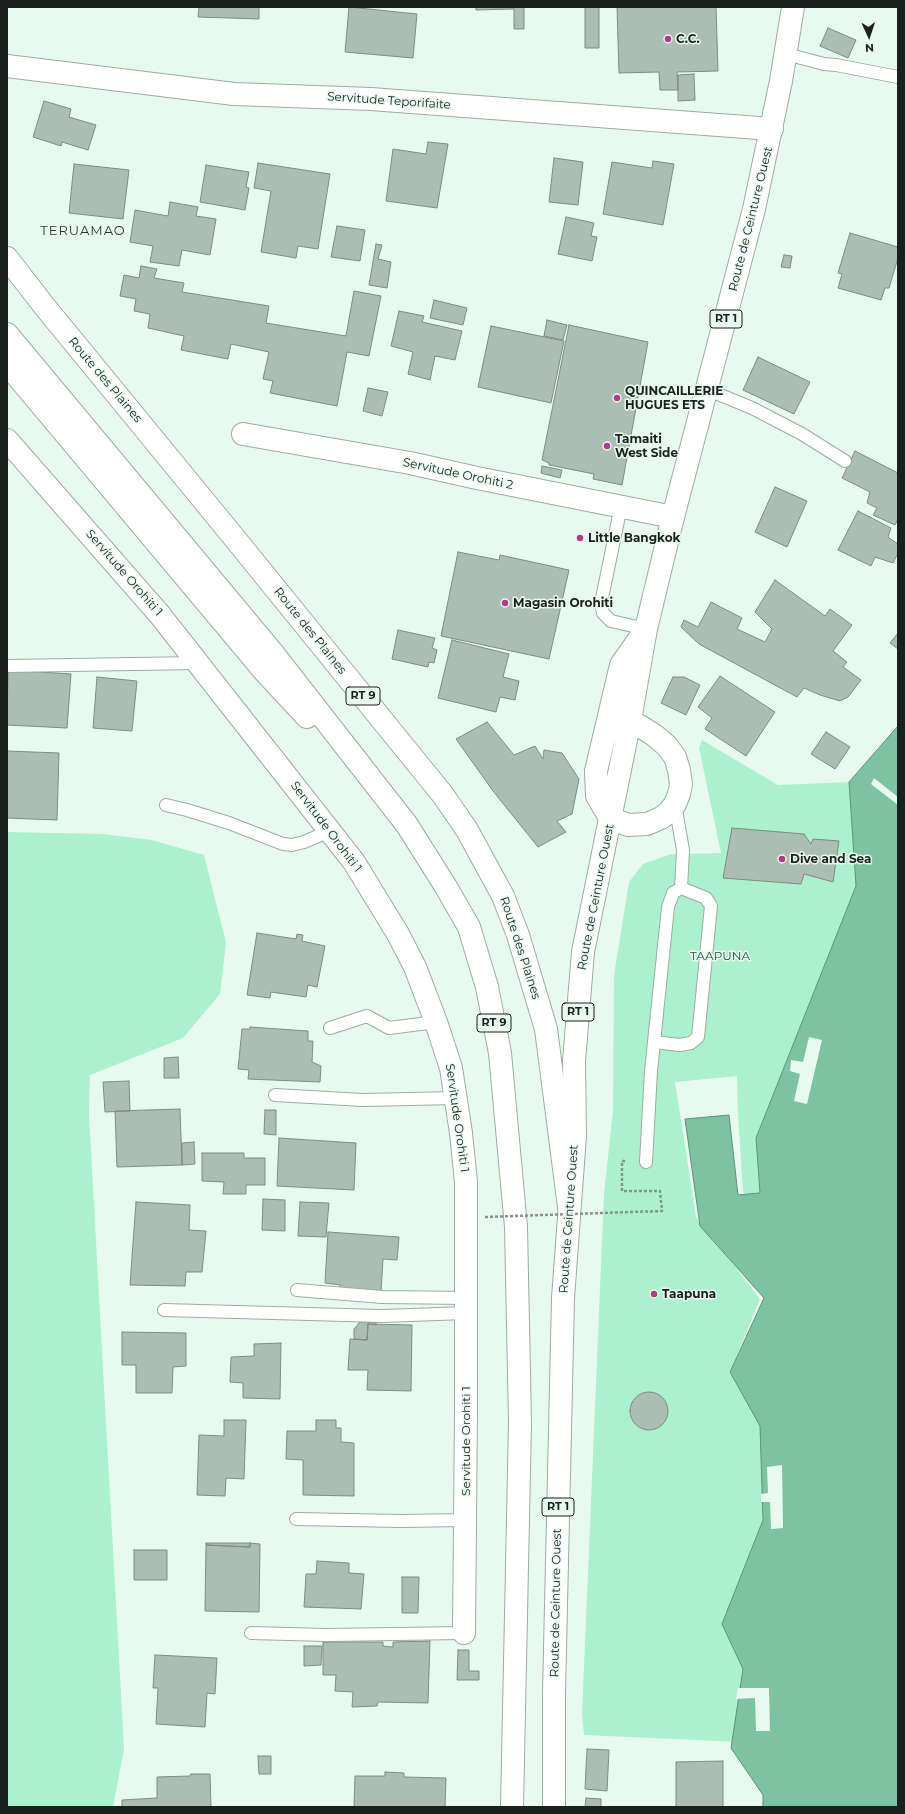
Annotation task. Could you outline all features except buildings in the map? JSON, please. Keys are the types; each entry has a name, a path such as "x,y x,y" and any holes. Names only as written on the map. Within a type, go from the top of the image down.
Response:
{"main road":[{"name":"Route de Ceinture Ouest","path":"554,1807 554,1693 563,1298 575,1136 574,1061 583,952 630,720 646,629 673,516 749,231 772,129 793,7"},
{"name":"Servitude Teporifaite","path":"7,66 165,84 234,94 371,99 772,129"},
{"name":"Route des Plaines","path":"7,258 45,307 443,795 467,830 504,896 518,935 546,1029 569,1207"},
{"name":"RT 9","path":"7,334 272,652 407,825 446,887 469,928 487,987 500,1053 516,1227 520,1422 512,1807"},
{"path":"7,364 265,672 327,738 414,837"},
{"name":"Servitude Orohiti 2","path":"243,434 410,463 477,478 673,516"},
{"name":"Servitude Orohiti 1","path":"7,440 130,580 198,663 354,862 398,934 414,967 436,1022 451,1068 461,1133 466,1182 466,1520 464,1633"},
{"name":"RT 1","path":"610,818 597,796 596,771 621,665 646,629"},
{"path":"610,818 628,825 647,824 661,818 669,812 675,804 679,794 681,784 680,770 675,758 667,746 654,735 630,720"}],"lane":[{"path":"786,54 824,64 843,66 898,77"},
{"path":"706,389 752,408 802,434 845,461"},
{"path":"621,506 601,603 603,614 611,621 646,629"},
{"path":"7,666 198,663"},
{"path":"675,804 683,850 681,888"},
{"path":"166,805 229,823 283,844 292,845 304,842 330,831"},
{"path":"654,1042 680,1045 691,1043 698,1037 711,906 706,898 681,888"},
{"path":"646,1162 654,1042 668,907 673,893 681,888"},
{"path":"330,1028 367,1016 389,1028 436,1022"},
{"path":"275,1095 363,1100 456,1098"},
{"path":"297,1290 466,1306"},
{"path":"164,1310 382,1316 466,1306"},
{"path":"296,1519 400,1521 466,1520"},
{"name":"Servitude Orohiti 1","path":"251,1633 326,1635 464,1633"}],"path":[{"path":"485,1217 662,1211 660,1191 622,1191 622,1162"}],"green space":[{"name":"TAAPUNA","path":"702,740 778,785 849,782 856,886 756,1138 760,1193 748,1198 743,1192 737,1076 675,1082 696,1217 760,1299 730,1372 784,1460 741,1742 584,1735 582,1714 604,1194 613,1110 614,975 629,882 643,864 671,854 721,853 699,748"},
{"path":"7,832 103,834 152,840 204,855 226,942 220,994 183,1038 90,1075 89,1114 124,1749 113,1807 7,1807"}],"shaded area":[{"path":"898,726 898,1807 763,1807 763,1795 731,1748 743,1669 722,1624 763,1520 760,1426 730,1372 764,1298 700,1226 685,1119 729,1115 738,1195 760,1193 756,1138 856,886 849,782"}],"pier":[{"path":"874,778 898,797 898,805 871,784"},
{"path":"809,1037 822,1040 807,1104 794,1101 800,1074 790,1071 791,1060 803,1062"},
{"path":"782,1465 783,1528 771,1529 770,1502 761,1502 761,1494 768,1493 767,1467"},
{"path":"738,1688 769,1688 770,1731 756,1731 755,1698 736,1699"}],"place":[{"name":"C.C.","path":"668,39"},
{"name":"QUINCAILLERIE HUGUES ETS","path":"617,398"},
{"name":"Tamaiti West Side","path":"607,446"},
{"name":"Little Bangkok","path":"580,538"},
{"name":"Magasin Orohiti","path":"505,603"},
{"name":"Dive and Sea","path":"782,859"},
{"name":"Taapuna","path":"654,1294"}],"district":[{"name":"TERUAMAO","path":"83,231"}]}
